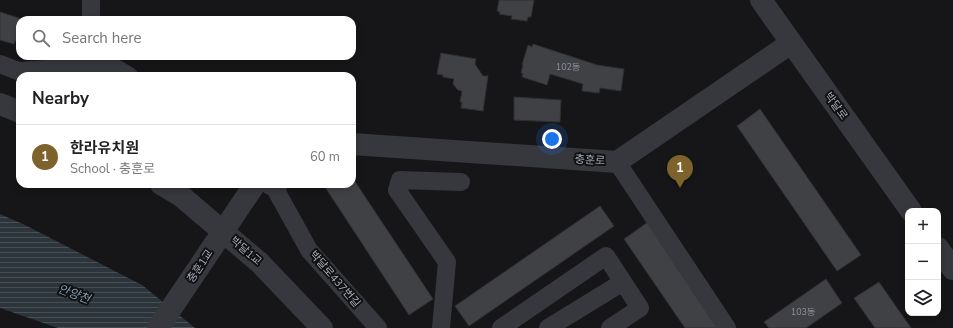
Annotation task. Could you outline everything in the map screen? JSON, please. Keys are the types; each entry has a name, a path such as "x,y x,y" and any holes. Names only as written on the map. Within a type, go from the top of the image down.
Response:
{"street":[{"path":"91,0 91,16"},
{"name":"박달로","path":"761,0 910,208"},
{"name":"충훈로","path":"356,144 617,162 791,43"},
{"path":"0,64 18,70 92,61 114,67 122,72"},
{"path":"0,104 16,110"},
{"path":"617,162 727,328"},
{"path":"441,328 447,262 397,190 400,180 461,182"},
{"name":"박달1교","path":"168,188 181,196 260,263 322,328"},
{"name":"충훈1교","path":"158,328 252,188"},
{"name":"박달로437번길","path":"274,188 309,250 378,328"},
{"path":"941,252 953,269"},
{"path":"501,328 606,256 640,308 610,328"},
{"path":"548,328 623,282"}],"water":[{"name":"안양천","path":"0,214 25,225 142,285 195,328 58,328 0,308"}],"building":[{"path":"499,0 534,0 531,17 528,17 527,21 511,19 512,16 499,14 500,12 497,11"},
{"path":"0,12 16,17 16,41 14,44 0,40"},
{"path":"533,44 597,65 624,69 621,91 600,88 599,93 582,91 583,84 550,74 547,85 522,77 522,65 528,45 532,47"},
{"path":"441,53 476,59 475,64 483,76 488,76 483,111 461,108 462,102 460,102 462,91 458,90 453,84 454,79 437,74"},
{"path":"514,97 561,100 560,122 514,120"},
{"path":"760,109 861,255 837,271 737,126"},
{"path":"356,183 433,299 409,315 326,188 356,188"},
{"path":"600,206 614,226 469,326 455,306"},
{"path":"648,222 721,328 685,328 624,239"},
{"path":"826,279 842,303 806,328 769,328 764,322"},
{"path":"879,282 911,328 875,328 854,298"}],"place":[{"name":"한라유치원","path":"680,188"}]}
